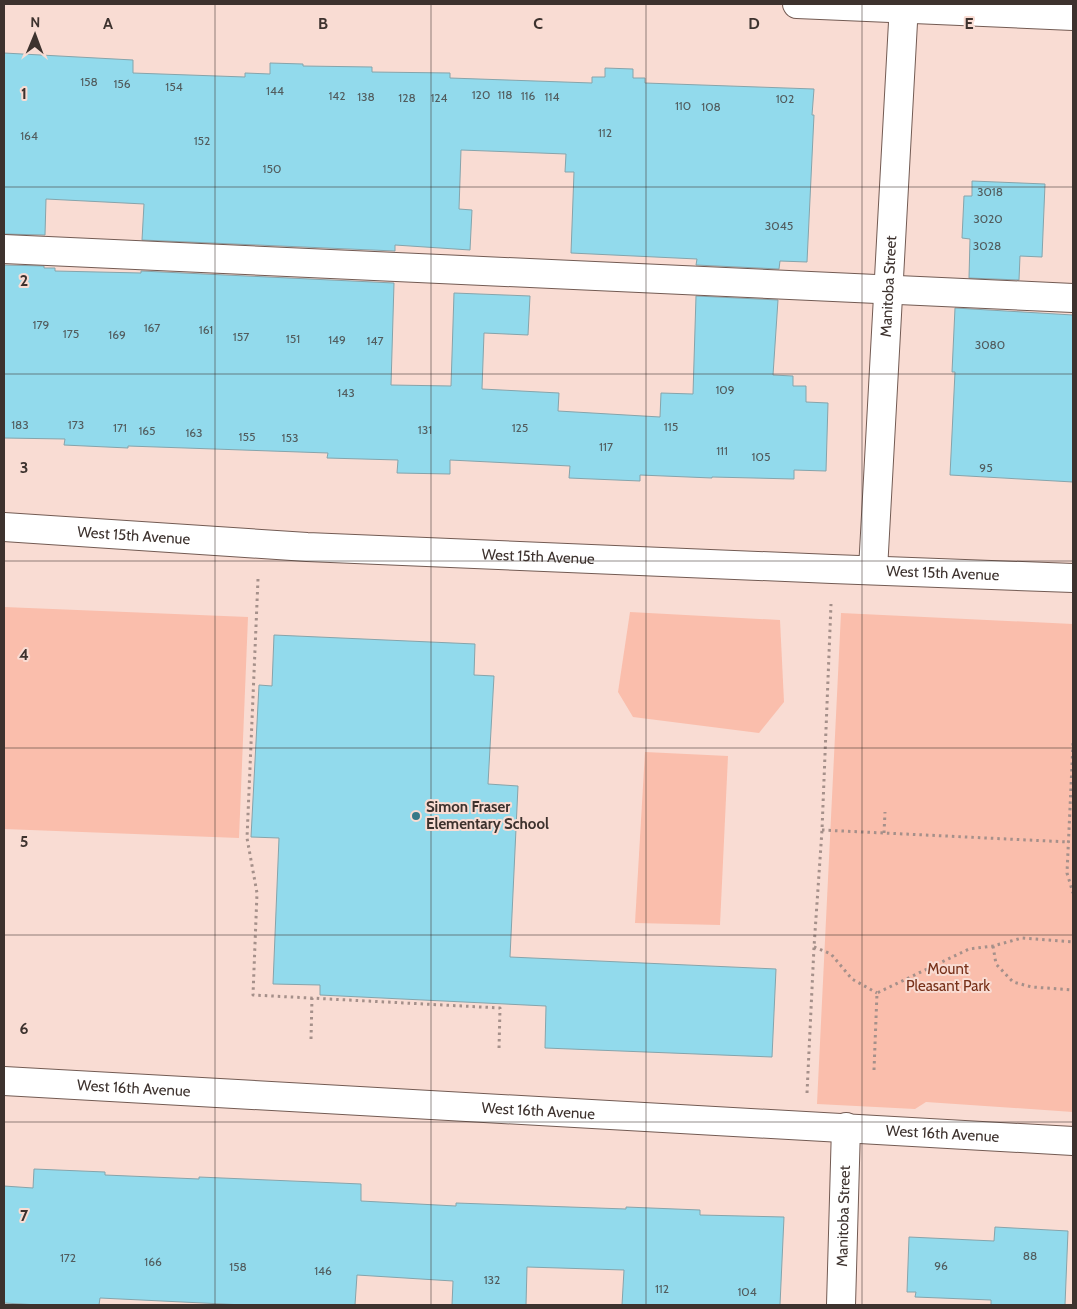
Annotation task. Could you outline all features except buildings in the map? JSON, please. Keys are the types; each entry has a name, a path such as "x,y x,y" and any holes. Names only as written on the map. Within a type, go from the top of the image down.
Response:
{"street":[{"path":"796,4 904,6 1073,16"},
{"name":"Manitoba Street","path":"873,570 904,6"},
{"path":"4,249 1073,298"},
{"name":"West 15th Avenue","path":"4,527 317,547 1073,578"},
{"name":"West 16th Avenue","path":"4,1081 1073,1141"},
{"name":"Manitoba Street","path":"841,1305 846,1127"}],"path":[{"path":"258,579 246,838 257,893 253,995 500,1008 499,1050"},
{"path":"807,1101 814,947 822,830 831,604"},
{"path":"1073,743 1067,873 1073,893"},
{"path":"884,833 885,812"},
{"path":"822,830 1069,842"},
{"path":"877,993 970,948 993,946 1022,938 1073,942"},
{"path":"993,946 996,964 1013,982 1032,988 1073,990"},
{"path":"814,947 831,954 852,979 877,993"},
{"path":"874,1070 877,993"},
{"path":"311,1039 312,998"}],"green space":[{"path":"4,607 248,617 239,838 4,829"},
{"path":"630,612 780,620 784,702 759,733 633,717 618,692"},
{"name":"Mount Pleasant Park","path":"841,613 1073,624 1073,1112 926,1102 915,1109 817,1104"},
{"path":"645,752 728,756 720,925 635,923"}],"place":[{"name":"Simon Fraser Elementary School","path":"416,816"}]}
